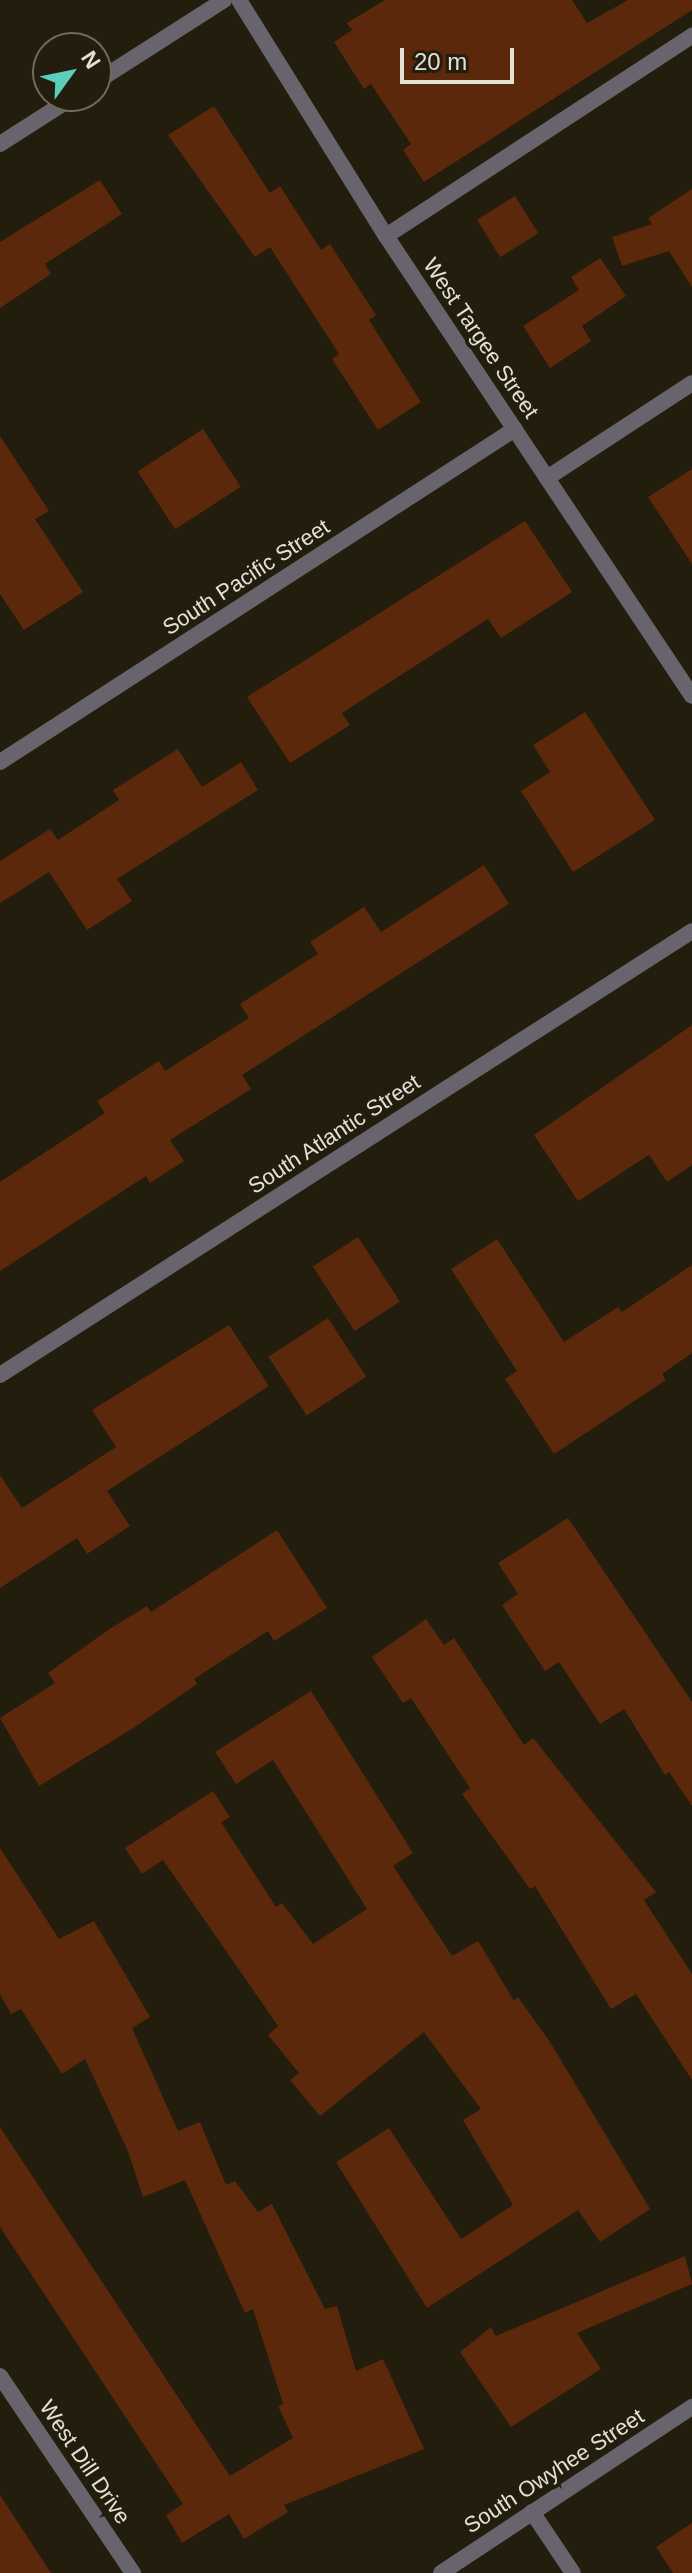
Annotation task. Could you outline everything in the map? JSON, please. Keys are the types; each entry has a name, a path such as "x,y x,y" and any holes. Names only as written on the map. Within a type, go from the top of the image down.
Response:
{"street":[{"path":"112,72 224,0"},
{"name":"West Targee Street","path":"239,0 386,236 692,696"},
{"path":"386,236 692,36"},
{"path":"0,144 50,112"},
{"path":"547,478 692,383"},
{"name":"South Pacific Street","path":"0,762 515,429"},
{"name":"South Atlantic Street","path":"0,1375 692,931"},
{"name":"West Dill Drive","path":"0,2376 133,2573"},
{"name":"South Owyhee Street","path":"441,2573 692,2407"},
{"path":"532,2512 573,2573"}],"building":[{"path":"385,0 572,0 587,23 628,0 692,0 692,10 424,182 403,150 411,144 371,84 364,89 334,42 352,30 347,23"},
{"path":"214,106 270,193 280,186 321,250 330,244 376,315 369,320 421,402 378,430 332,359 339,354 270,247 255,257 168,135"},
{"path":"100,180 122,214 45,264 51,274 0,308 0,242"},
{"path":"692,189 692,287 669,251 622,266 612,237 652,224 648,218"},
{"path":"515,196 538,233 500,257 477,220"},
{"path":"600,258 626,296 582,326 591,341 550,368 523,326 579,290 571,277"},
{"path":"203,429 241,487 175,529 138,471"},
{"path":"0,436 49,511 35,519 83,592 24,630 0,594"},
{"path":"692,469 692,564 648,497"},
{"path":"525,521 572,592 501,638 488,619 342,713 350,725 290,763 247,697"},
{"path":"585,712 655,820 573,872 521,791 550,772 533,745"},
{"path":"178,749 202,787 241,762 258,790 117,879 132,901 87,930 49,872 0,903 0,861 50,829 58,840 119,800 113,790"},
{"path":"484,865 509,904 242,1075 251,1089 170,1140 184,1161 150,1183 146,1176 0,1271 0,1182 105,1113 97,1101 159,1061 165,1071 249,1018 240,1004 318,954 310,942 364,907 381,932"},
{"path":"692,1025 692,1165 667,1182 649,1155 578,1201 534,1135"},
{"path":"358,1237 400,1302 355,1331 313,1266"},
{"path":"497,1239 564,1342 618,1307 622,1312 692,1265 692,1353 662,1374 666,1380 554,1454 505,1379 517,1371 451,1269"},
{"path":"328,1318 366,1377 307,1415 268,1357"},
{"path":"229,1325 269,1386 107,1491 130,1526 87,1554 77,1538 0,1588 0,1475 22,1508 116,1447 92,1410"},
{"path":"568,1518 692,1702 692,1806 669,1772 665,1775 624,1709 600,1724 559,1662 545,1671 502,1605 518,1594 498,1563"},
{"path":"277,1530 327,1608 274,1641 268,1631 194,1679 197,1684 135,1727 39,1786 0,1718 55,1683 48,1673 108,1630 147,1606 151,1612"},
{"path":"426,1619 444,1645 454,1638 524,1745 533,1738 656,1892 644,1900 692,1974 692,2080 636,1994 611,2009 535,1886 530,1889 462,1794 470,1788 411,1698 403,1703 372,1657"},
{"path":"311,1691 413,1853 393,1866 452,1956 478,1941 514,2001 518,1997 550,2042 650,2209 600,2242 578,2210 427,2308 336,2162 389,2128 461,2239 513,2205 463,2120 481,2109 424,2032 320,2116 290,2080 299,2073 268,2035 278,2026 163,1860 142,1874 125,1848 213,1791 230,1817 221,1822 276,1907 282,1903 313,1944 367,1909 273,1760 236,1784 215,1752"},
{"path":"0,1848 59,1939 94,1921 150,2017 132,2028 178,2131 200,2122 226,2185 235,2181 258,2212 272,2204 325,2309 337,2306 356,2371 383,2359 424,2449 284,2505 288,2512 244,2539 229,2514 182,2543 166,2515 183,2504 0,2227 0,2127 230,2476 293,2438 278,2406 283,2404 253,2309 245,2313 185,2180 143,2197 128,2151 85,2059 62,2074 21,2009 11,2014 0,1994"},
{"path":"685,2256 692,2284 577,2333 601,2369 511,2427 460,2352 491,2327 496,2336"},
{"path":"0,2495 51,2573 0,2573"},
{"path":"692,2523 692,2573 673,2573 656,2547"}]}
